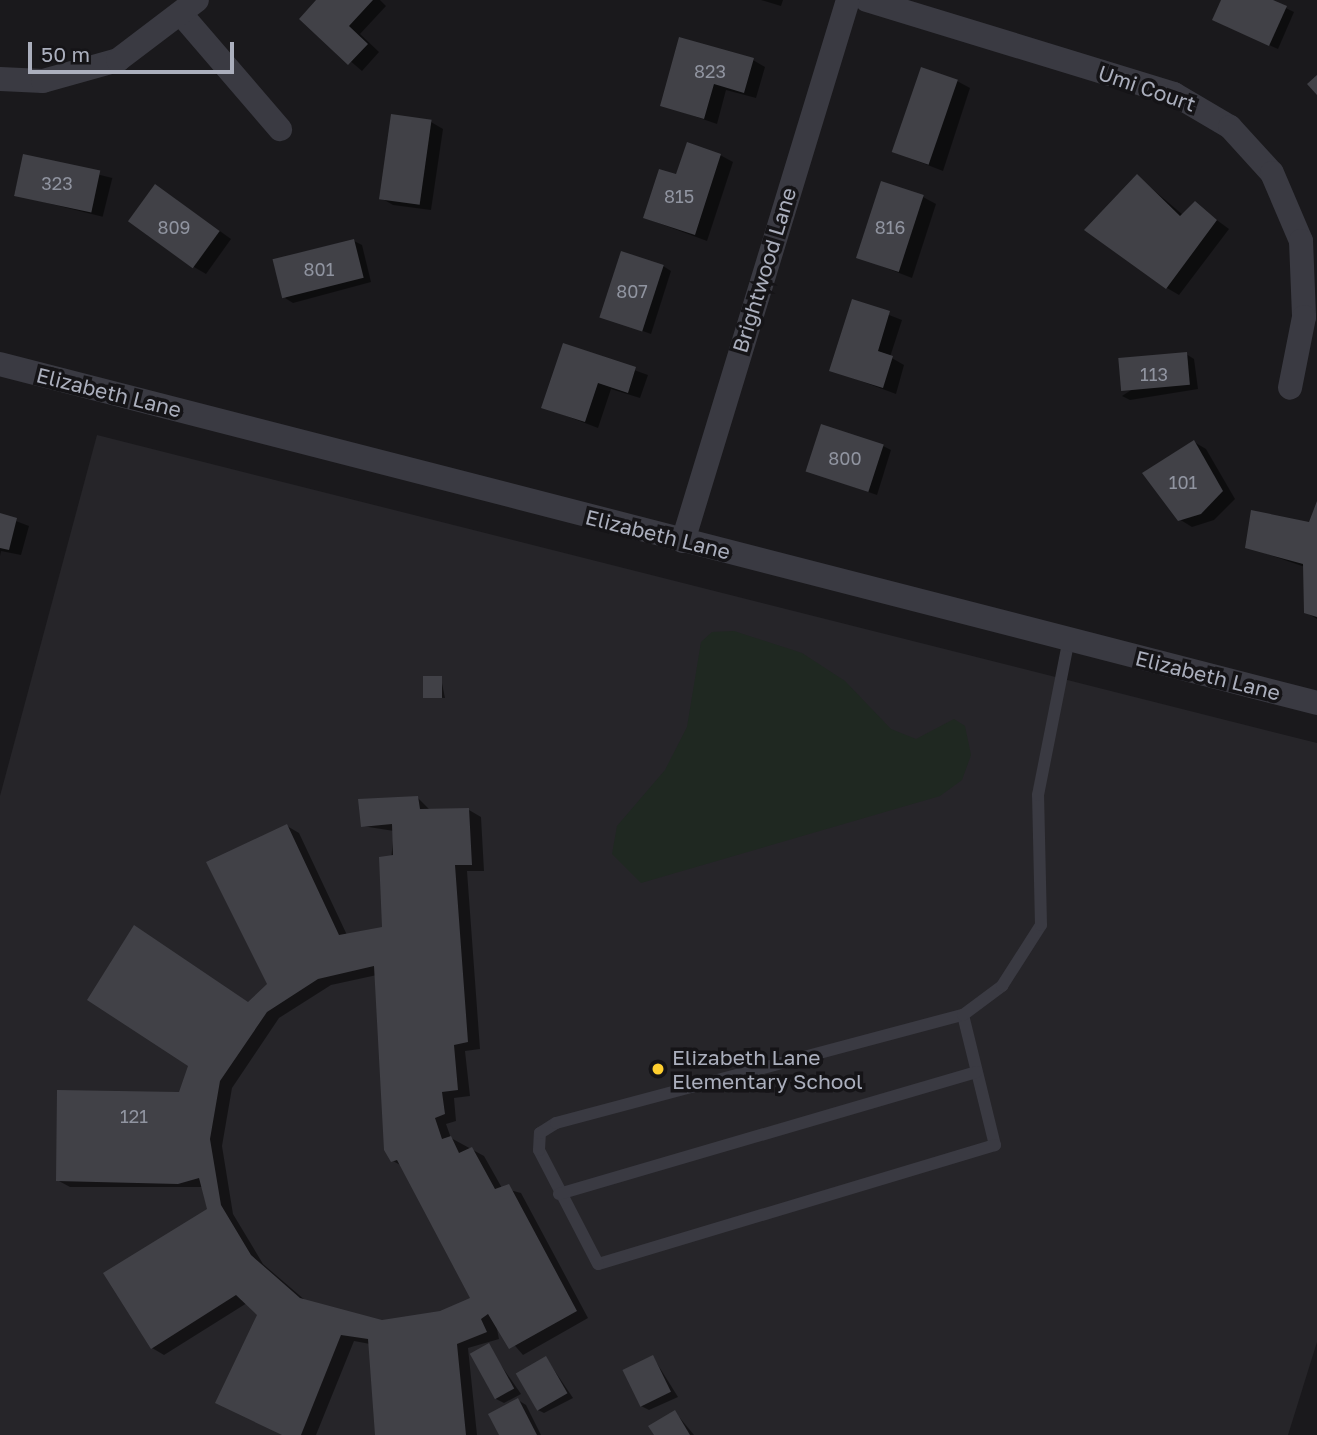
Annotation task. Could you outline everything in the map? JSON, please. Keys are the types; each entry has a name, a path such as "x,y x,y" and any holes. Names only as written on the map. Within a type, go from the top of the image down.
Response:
{"street":[{"name":"Brightwood Lane","path":"683,541 848,0"},
{"name":"Umi Court","path":"867,0 1174,94 1230,127 1272,173 1301,242 1304,317 1290,388"},
{"path":"0,79 43,81 84,73 147,44 189,7 280,129"},
{"name":"Elizabeth Lane","path":"0,364 1317,703"}],"lane":[{"path":"963,1015 995,1145 598,1264 559,1194 539,1150 540,1133 556,1123 963,1015 1002,986 1041,925 1038,795 1069,639"},
{"path":"559,1194 977,1072"}],"shaded area":[{"name":"Elizabeth Lane Elementary School","path":"97,435 1317,743 1317,1342 1288,1435 0,1435 0,796"},
{"path":"734,631 802,653 845,681 891,729 916,739 954,719 965,726 971,755 962,780 940,796 641,883 612,854 617,826 665,770 687,727 701,642 712,632"}],"building":[{"path":"316,0 373,0 349,26 368,44 348,65 299,19"},
{"path":"1221,0 1273,0 1287,6 1269,46 1212,20"},
{"path":"679,37 754,58 744,93 714,84 704,119 660,106"},
{"path":"921,67 958,80 929,165 892,152"},
{"path":"1317,75 1317,95 1307,84"},
{"path":"391,114 432,120 420,205 379,199"},
{"path":"687,142 721,154 695,235 643,218 659,169 676,174"},
{"path":"23,154 100,170 91,212 14,196"},
{"path":"1137,174 1180,216 1195,201 1217,220 1166,289 1084,230"},
{"path":"881,181 924,195 899,272 856,258"},
{"path":"155,184 220,231 193,268 128,221"},
{"path":"354,239 364,278 282,298 272,259"},
{"path":"621,251 664,265 642,331 599,318"},
{"path":"852,299 890,311 878,351 893,356 883,388 829,371"},
{"path":"563,343 636,367 628,393 598,383 585,422 541,408"},
{"path":"1187,352 1190,385 1121,391 1118,358"},
{"path":"821,424 884,444 868,492 806,472"},
{"path":"1194,440 1223,491 1201,514 1178,521 1142,473"},
{"path":"1317,501 1317,617 1304,613 1303,564 1245,548 1251,510 1309,522"},
{"path":"0,513 17,518 9,550 0,548"},
{"path":"423,676 442,676 442,698 423,698"},
{"path":"418,796 420,809 469,808 472,865 455,865 468,1042 454,1045 458,1090 442,1092 445,1114 435,1118 442,1139 451,1136 459,1153 472,1147 495,1189 509,1184 577,1311 509,1349 488,1314 481,1319 487,1332 457,1344 466,1435 375,1435 368,1339 341,1335 301,1435 282,1435 215,1403 257,1315 236,1295 151,1349 103,1273 207,1209 199,1178 178,1184 56,1181 57,1090 179,1092 188,1066 87,1000 134,925 248,1002 267,984 206,862 287,824 339,935 382,927 379,857 393,855 392,824 361,827 358,799","holes":["374,966 384,1150 391,1162 397,1160 470,1298 440,1311 382,1320 300,1298 251,1255 221,1205 210,1139 220,1081 267,1012 318,979"]},
{"path":"489,1343 514,1388 495,1399 470,1354"},
{"path":"653,1355 671,1392 640,1407 622,1370"},
{"path":"546,1356 568,1393 537,1411 516,1374"},
{"path":"518,1398 537,1435 499,1435 488,1414"},
{"path":"675,1410 690,1435 654,1435 648,1426"}],"place":[{"name":"Elizabeth Lane Elementary School","path":"658,1069"}]}
